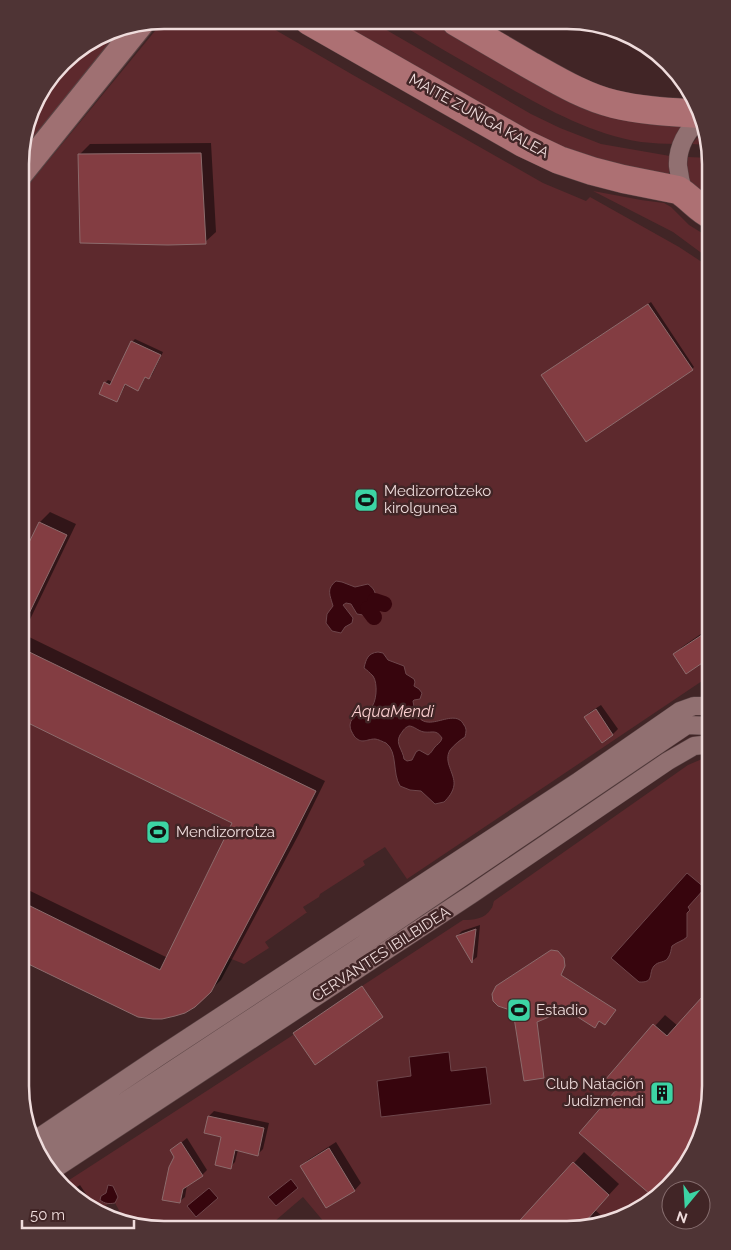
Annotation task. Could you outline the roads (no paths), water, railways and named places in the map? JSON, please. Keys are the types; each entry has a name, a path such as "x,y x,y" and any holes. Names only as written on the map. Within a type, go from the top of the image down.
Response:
{"main road":[{"name":"MAITE ZUÑIGA KALEA","path":"323,29 532,148 559,160 592,171 678,190 702,209"},
{"path":"468,29 544,73 588,95 613,104 638,109 692,113"}],"street":[{"path":"29,163 135,32"},
{"path":"684,193 678,164 680,150 686,135 696,122"},
{"path":"39,1137 580,781 684,718 686,708 702,706"},
{"path":"684,718 702,723"},
{"name":"CERVANTES IBILBIDEA","path":"47,1153 359,947 684,718"},
{"name":"CERVANTES IBILBIDEA","path":"56,1168 472,894 668,762 694,746 702,745"}],"water":[{"path":"336,581 355,587 368,584 375,592 372,604 363,615 357,614 351,604 346,603 343,605 353,618 352,623 345,627 341,633 332,631 326,623 327,614 333,606 330,590"},
{"name":"AquaMendi","path":"378,652 383,653 388,660 404,666 406,674 414,679 414,686 422,693 420,699 413,701 416,714 422,720 429,722 452,718 459,719 465,726 465,737 453,746 448,754 448,763 454,785 453,790 444,802 435,804 421,791 410,790 400,786 390,747 376,739 359,740 351,731 351,721 370,709 374,702 376,693 375,679 364,668 368,657","holes":["411,726 424,732 436,732 442,738 428,755 419,750 412,760 407,761 404,759 398,741 405,729"]},
{"path":"687,873 702,886 702,891 688,907 690,910 687,913 687,937 672,946 667,960 654,966 647,981 639,982 611,958"},
{"path":"449,1052 451,1071 486,1067 491,1104 381,1117 377,1081 411,1076 409,1057"},
{"path":"291,1179 298,1188 276,1206 268,1197"},
{"path":"108,1185 113,1186 118,1197 115,1203 107,1203 100,1200 101,1196 106,1193"},
{"path":"209,1188 218,1198 196,1217 187,1206"}],"waterway":[{"path":"375,601 384,604"},
{"path":"368,609 374,617"}],"place":[{"name":"Medizorrotzeko kirolgunea","path":"366,500"},
{"name":"Mendizorrotza","path":"158,832"},
{"name":"Estadio","path":"519,1010"},
{"name":"Club Natación Judizmendi","path":"662,1093"}]}
